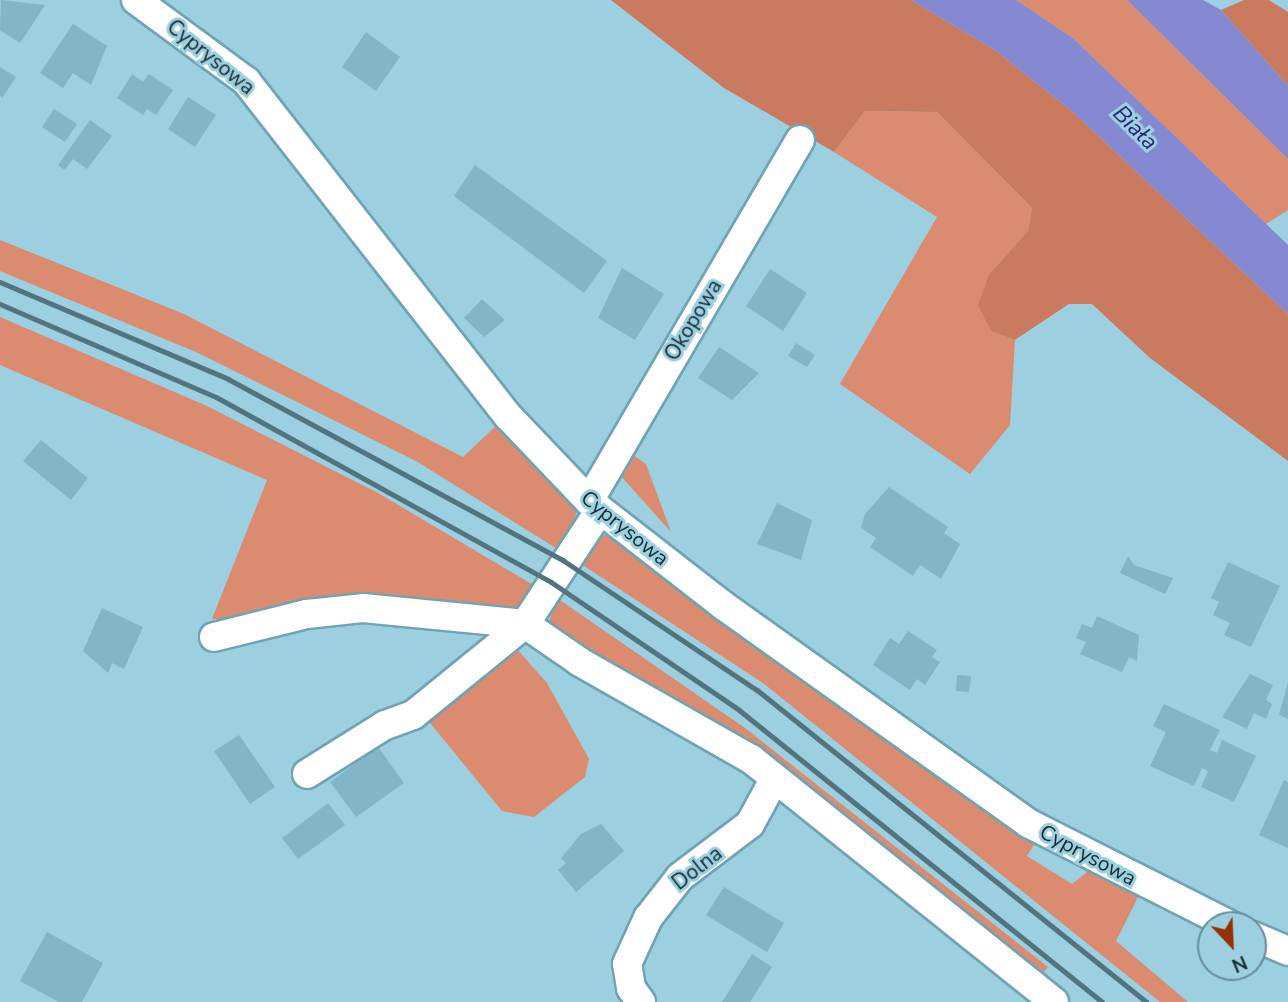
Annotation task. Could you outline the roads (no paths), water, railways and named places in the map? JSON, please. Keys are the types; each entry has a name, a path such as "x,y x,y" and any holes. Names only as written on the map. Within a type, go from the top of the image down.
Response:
{"street":[{"name":"Cyprysowa","path":"136,0 246,81 508,416 595,505 724,606 1028,823 1202,911"},
{"name":"Okopowa","path":"307,774 385,725 414,715 525,624 800,140"},
{"path":"214,637 307,614 363,608 525,624 580,662 688,719 775,778 1054,1002"},
{"name":"Dolna","path":"641,1002 631,988 627,964 648,918 680,877 750,824 775,778"},
{"path":"1267,942 1288,951"}],"water":[{"name":"Biała","path":"911,0 1016,0 1074,39 1288,245 1288,314 1072,111 995,50"},
{"path":"1127,0 1203,0 1221,10 1288,86 1288,159"}],"railway":[{"path":"0,282 228,379 564,561 757,690 1146,1002"},
{"path":"0,304 216,397 551,582 739,710 1102,1002"}]}
